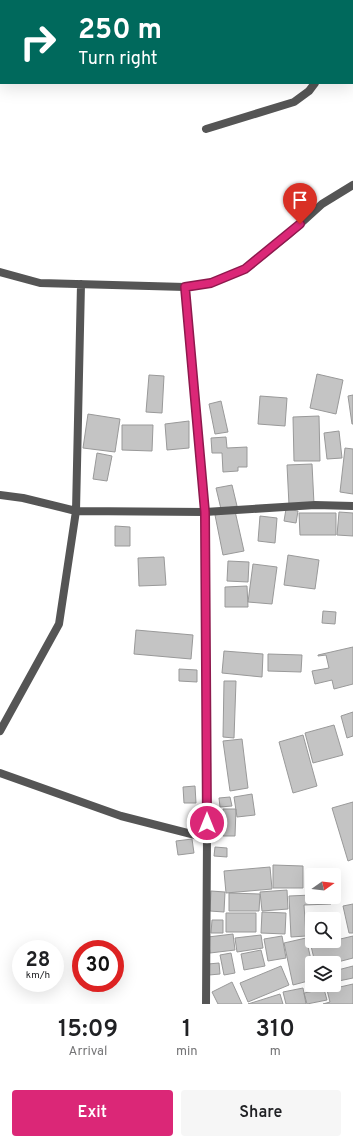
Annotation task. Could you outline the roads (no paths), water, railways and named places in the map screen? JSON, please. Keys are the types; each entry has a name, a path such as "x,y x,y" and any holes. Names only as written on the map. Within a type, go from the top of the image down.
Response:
{"street":[{"path":"206,129 294,102 309,91 314,84"},
{"path":"0,272 40,283 185,287 211,283 245,269 289,234 322,204 353,185"},
{"path":"0,731 59,624 76,512 80,284"},
{"path":"185,287 205,512 207,838 206,1004"},
{"path":"0,495 23,498 76,512 205,512 315,505 353,506"},
{"path":"0,773 121,816 207,838"}]}
